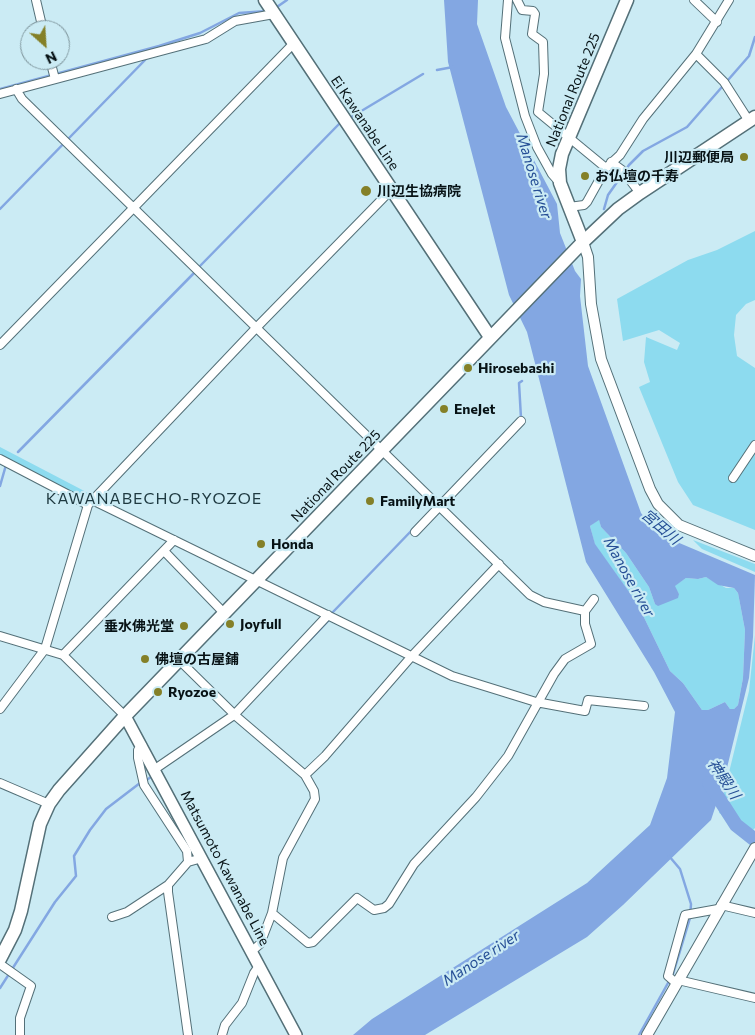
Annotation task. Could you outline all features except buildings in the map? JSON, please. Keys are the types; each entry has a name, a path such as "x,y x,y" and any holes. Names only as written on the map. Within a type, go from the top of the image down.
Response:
{"main road":[{"name":"National Route 225","path":"0,959 15,930 40,824 49,804 126,716 179,660 583,242 560,183 559,169 569,138 627,0"},
{"name":"Ei Kawanabe Line","path":"270,8 490,337"},
{"path":"583,242 618,209 752,119"},
{"name":"Matsumoto Kawanabe Line","path":"126,716 296,1035"}],"street":[{"path":"36,0 41,20"},
{"path":"508,0 505,38 525,116 537,147 552,174 560,183"},
{"path":"517,0 522,10 533,11 535,14 532,34 543,42 544,74 538,112 569,138 608,165 624,172 640,193"},
{"path":"694,0 717,22"},
{"path":"569,207 584,205 608,165 620,154 643,119 696,54 729,0"},
{"path":"0,94 54,76 206,39 235,20 270,8"},
{"path":"0,345 294,43"},
{"path":"696,54 724,84 752,119"},
{"path":"52,70 54,76"},
{"path":"16,89 22,99 530,596 544,602 585,611"},
{"path":"0,709 45,649 90,502 391,190"},
{"path":"583,242 588,256 591,304 601,360 650,489 658,504 679,525 755,556"},
{"path":"414,532 438,504 521,421"},
{"path":"733,478 755,445"},
{"path":"0,459 174,540 452,676 536,702 585,711 588,700 644,706"},
{"path":"63,654 165,552 174,540"},
{"path":"165,552 224,614"},
{"path":"305,775 325,756 411,657 499,564"},
{"path":"272,913 308,942 313,942 357,898 374,910 384,908 414,864 497,771 508,756 536,702 565,659 591,644 585,624 585,611 594,599"},
{"path":"155,769 235,716 328,615"},
{"path":"0,636 63,654 126,716"},
{"path":"179,660 235,716 305,775 314,791 315,799 283,858 272,913 260,944 252,951"},
{"path":"142,745 138,750 138,758 144,785 187,851 188,862"},
{"path":"0,783 49,804"},
{"path":"647,1035 674,980 720,907 752,851"},
{"path":"112,917 127,912 168,885 188,862 202,858"},
{"path":"168,885 188,1035"},
{"path":"674,980 685,915 720,907 755,913"},
{"path":"0,964 31,986 20,1018 20,1035"},
{"path":"222,1035 225,1025 242,1003 254,973 259,966"},
{"path":"674,980 755,998"}],"shaded area":[{"path":"755,231 755,300 746,304 736,315 734,335 737,356 755,368 755,530 693,505 678,482 639,387 650,382 644,362 646,337 677,350 680,343 659,330 623,341 617,299 688,260 717,250"},
{"path":"0,447 92,495 86,499 0,457"},
{"path":"599,519 601,527 626,553 649,587 655,604 679,594 674,586 686,578 698,579 706,577 726,588 734,588 738,593 745,630 743,678 738,705 734,709 730,709 725,702 708,710 702,710 683,683 670,671 637,603 595,545 590,526"},
{"path":"693,540 755,564 755,572 702,549"},
{"path":"755,635 755,828 753,830 719,813 749,691"}],"water":[{"name":"Manose river","path":"444,0 478,0 477,24 506,107 557,204 560,233 575,271 581,279 580,296 588,366 641,513 658,534 755,575 753,637 749,678 723,784 711,820 623,905 587,937 425,1035 353,1035 372,1019 587,883 650,825 667,778 675,712 654,672 586,562 527,332 509,295 448,62","holes":["599,520 601,527 626,553 649,587 655,604 658,606 678,598 679,594 675,586 686,578 698,579 706,577 718,585 734,588 738,593 745,630 743,678 738,705 734,709 730,709 725,702 708,710 702,710 683,683 670,671 637,603 595,544 590,526"]}],"waterway":[{"path":"274,9 287,0"},
{"path":"159,46 200,33 239,13 267,11"},
{"path":"604,209 608,195 629,165 643,151 687,127 749,56 755,37"},
{"path":"0,89 159,46"},
{"path":"0,209 146,59"},
{"path":"437,70 453,67"},
{"path":"348,119 423,74"},
{"path":"200,266 341,122"},
{"path":"18,452 195,272"},
{"path":"521,418 519,383 522,381"},
{"path":"0,486 6,465"},
{"path":"332,613 414,528"},
{"path":"309,641 328,621"},
{"path":"145,781 151,777"},
{"path":"0,988 55,902 76,876 74,856 90,830 106,809 140,783"},
{"name":"神殿川","path":"709,783 736,825 755,840"},
{"path":"639,1035 673,974 690,918 691,904 680,869 669,856"}],"place":[{"name":"川辺郵便局","path":"744,157"},
{"name":"お仏壇の千寿","path":"585,176"},
{"name":"川辺生協病院","path":"366,191"},
{"name":"Hirosebashi","path":"468,368"},
{"name":"EneJet","path":"444,409"},
{"name":"FamilyMart","path":"370,501"},
{"name":"Honda","path":"261,544"},
{"name":"Joyfull","path":"230,624"},
{"name":"垂水佛光堂","path":"184,626"},
{"name":"佛壇の古屋鋪","path":"145,659"},
{"name":"Ryozoe","path":"158,692"}],"district":[{"name":"KAWANABECHO-RYOZOE","path":"154,499"}],"water label":[{"name":"宮田川","path":"661,527"}]}
